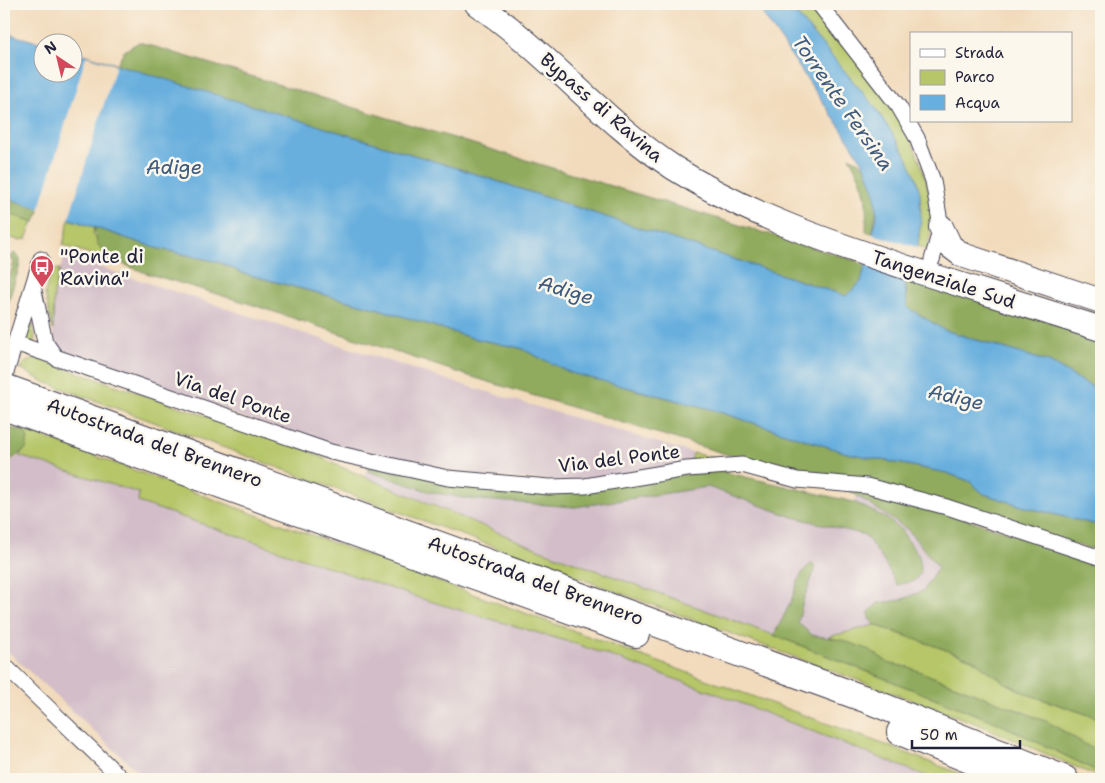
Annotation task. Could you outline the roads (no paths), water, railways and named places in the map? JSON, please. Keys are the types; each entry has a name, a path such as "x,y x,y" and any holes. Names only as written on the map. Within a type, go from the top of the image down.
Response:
{"highway":[{"name":"Bypass di Ravina","path":"477,4 502,21 590,102 674,168 722,195 790,221"},
{"name":"Bypass di Ravina","path":"492,4 514,19 596,94 681,158 790,221"},
{"name":"Tangenziale Sud","path":"790,221 862,246 1101,313"},
{"path":"941,228 950,246 962,255 1101,301"},
{"name":"Tangenziale Sud","path":"926,264 1101,329"},
{"name":"Autostrada del Brennero","path":"4,386 32,408 828,703 1018,779"},
{"name":"Autostrada del Brennero","path":"4,407 32,408 865,699 1065,779"}],"street":[{"name":"Tangenziale Sud","path":"820,4 909,122 928,164 937,197 941,228 926,264"},
{"path":"4,379 42,259"},
{"path":"33,286 45,342 57,359"},
{"name":"Via del Ponte","path":"15,343 331,452 448,478 549,487 585,486 687,469 742,466 786,478 867,486 938,504 1101,558"},
{"path":"4,665 122,779"}],"water":[{"name":"Adige","path":"756,4 788,4 875,107 905,153 916,177 920,193 921,218 918,246 905,284 907,307 944,330 1049,362 1101,392 1101,526 1025,507 984,494 969,481 947,473 847,453 707,408 571,373 520,348 472,338 379,309 242,273 219,262 156,248 4,197 4,33 32,40 32,82 82,82 82,54 460,169 846,296 861,282 877,217 875,193 865,166"}],"place":[{"name":"\"Ponte di Ravina\"","path":"42,288"}],"water label":[{"name":"Torrente Fersina","path":"843,103"}]}
